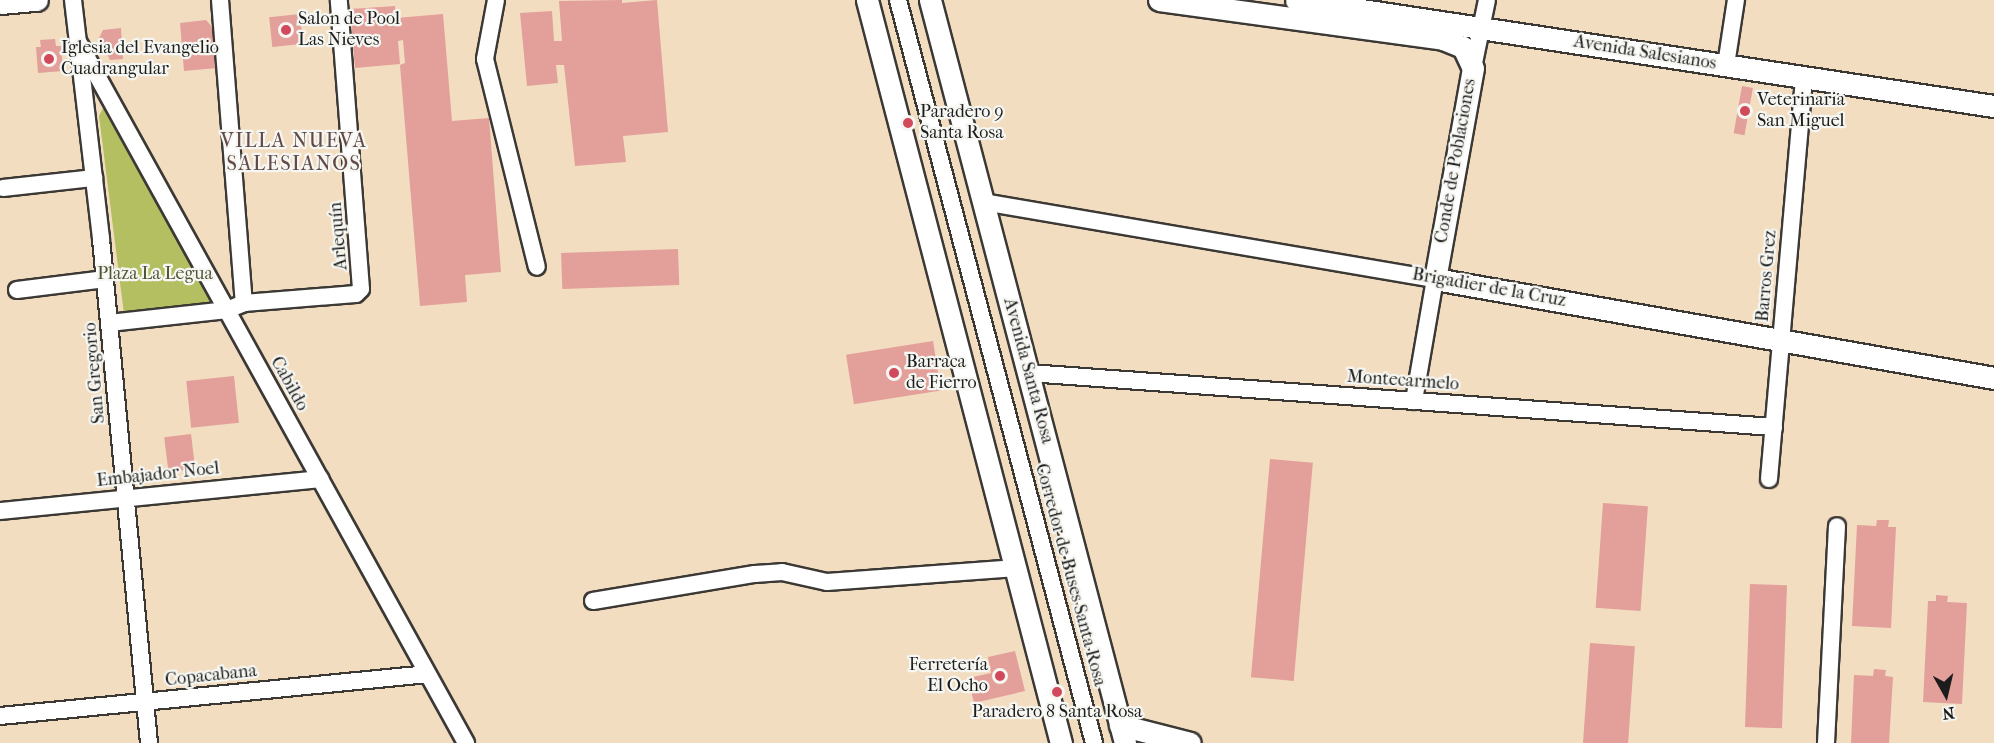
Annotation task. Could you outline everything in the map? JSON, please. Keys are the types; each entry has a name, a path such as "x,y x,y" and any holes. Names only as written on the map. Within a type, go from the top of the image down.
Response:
{"main road":[{"path":"0,3 37,0"},
{"path":"867,0 1061,743"},
{"name":"Avenida Santa Rosa","path":"930,0 1123,734"},
{"path":"1159,0 1450,40 1467,52 1473,68"},
{"name":"Avenida Salesianos","path":"1296,0 1994,106"},
{"name":"Conde de Poblaciones","path":"1435,279 1473,68"},
{"name":"Brigadier de la Cruz","path":"1435,279 1994,378"},
{"path":"1123,734 1190,743"}],"street":[{"name":"San Gregorio","path":"74,0 110,323 149,743"},
{"path":"110,323 227,310 244,303 220,0"},
{"name":"Arlequín","path":"244,303 356,294 361,289 339,0"},
{"path":"496,0 485,59 537,267"},
{"name":"Corredor de Buses Santa Rosa","path":"898,0 1094,743"},
{"name":"Conde de Poblaciones","path":"1473,68 1487,0"},
{"path":"1726,65 1736,0"},
{"name":"Cabildo","path":"79,43 466,743"},
{"name":"Barros Grez","path":"1769,478 1804,77"},
{"path":"3,188 94,178"},
{"name":"Brigadier de la Cruz","path":"983,202 1435,279"},
{"path":"17,290 105,279"},
{"name":"Conde de Poblaciones","path":"1414,401 1435,279"},
{"name":"Montecarmelo","path":"1029,373 1774,427"},
{"name":"Embajador Noel","path":"0,511 320,479"},
{"path":"1826,743 1837,526"},
{"path":"593,601 755,574 782,572 827,582 1016,568"},
{"name":"Copacabana","path":"0,716 426,674"}],"green space":[{"name":"Plaza La Legua","path":"105,104 212,305 124,314 99,116"}],"building":[{"path":"622,0 622,3 657,0 668,132 623,136 626,162 575,166 564,65 556,65 558,83 527,86 520,13 552,11 554,41 562,41 559,1"},
{"path":"395,6 396,18 443,14 452,121 489,118 501,272 465,275 467,302 420,306 400,65 405,63 403,40 398,41 400,64 355,68 350,9"},
{"name":"Salon de Pool Las Nieves","path":"300,14 303,44 272,47 269,17"},
{"path":"206,20 213,28 217,68 184,71 180,23"},
{"path":"121,28 123,59 110,60 99,38 103,30"},
{"name":"Iglesia del Evangelio Cuadrangular","path":"55,39 56,46 61,46 63,71 38,73 36,47 41,47 40,40"},
{"name":"Veterinaria San Miguel","path":"1742,86 1753,88 1744,135 1734,133"},
{"path":"678,249 679,285 562,289 561,253"},
{"name":"Barraca de Fierro","path":"933,341 941,390 854,404 846,355"},
{"path":"234,376 239,423 191,428 186,381"},
{"path":"191,434 195,469 168,472 164,437"},
{"path":"1270,459 1313,463 1294,681 1251,677"},
{"path":"1603,503 1648,506 1641,611 1596,608"},
{"path":"1877,520 1889,520 1888,527 1896,527 1891,628 1852,626 1857,525 1876,526"},
{"path":"1750,584 1787,585 1782,728 1745,727"},
{"path":"1936,595 1948,596 1947,602 1967,603 1962,704 1923,702 1928,601 1936,601"},
{"path":"1590,643 1635,646 1628,743 1583,743"},
{"name":"Ferretería El Ocho","path":"1015,651 1025,691 974,703 968,678 991,673 988,657"},
{"path":"1874,669 1886,670 1885,676 1893,677 1889,743 1851,743 1854,675 1873,676"}],"place":[{"name":"Salon de Pool Las Nieves","path":"286,30"},
{"name":"Iglesia del Evangelio Cuadrangular","path":"49,59"},
{"name":"Veterinaria San Miguel","path":"1745,111"},
{"name":"Paradero 9 Santa Rosa","path":"908,123"},
{"name":"Barraca de Fierro","path":"894,373"},
{"name":"Ferretería El Ocho","path":"1000,676"},
{"name":"Paradero 8 Santa Rosa","path":"1057,692"}],"district":[{"name":"VILLA NUEVA SALESIANOS","path":"294,152"}]}
